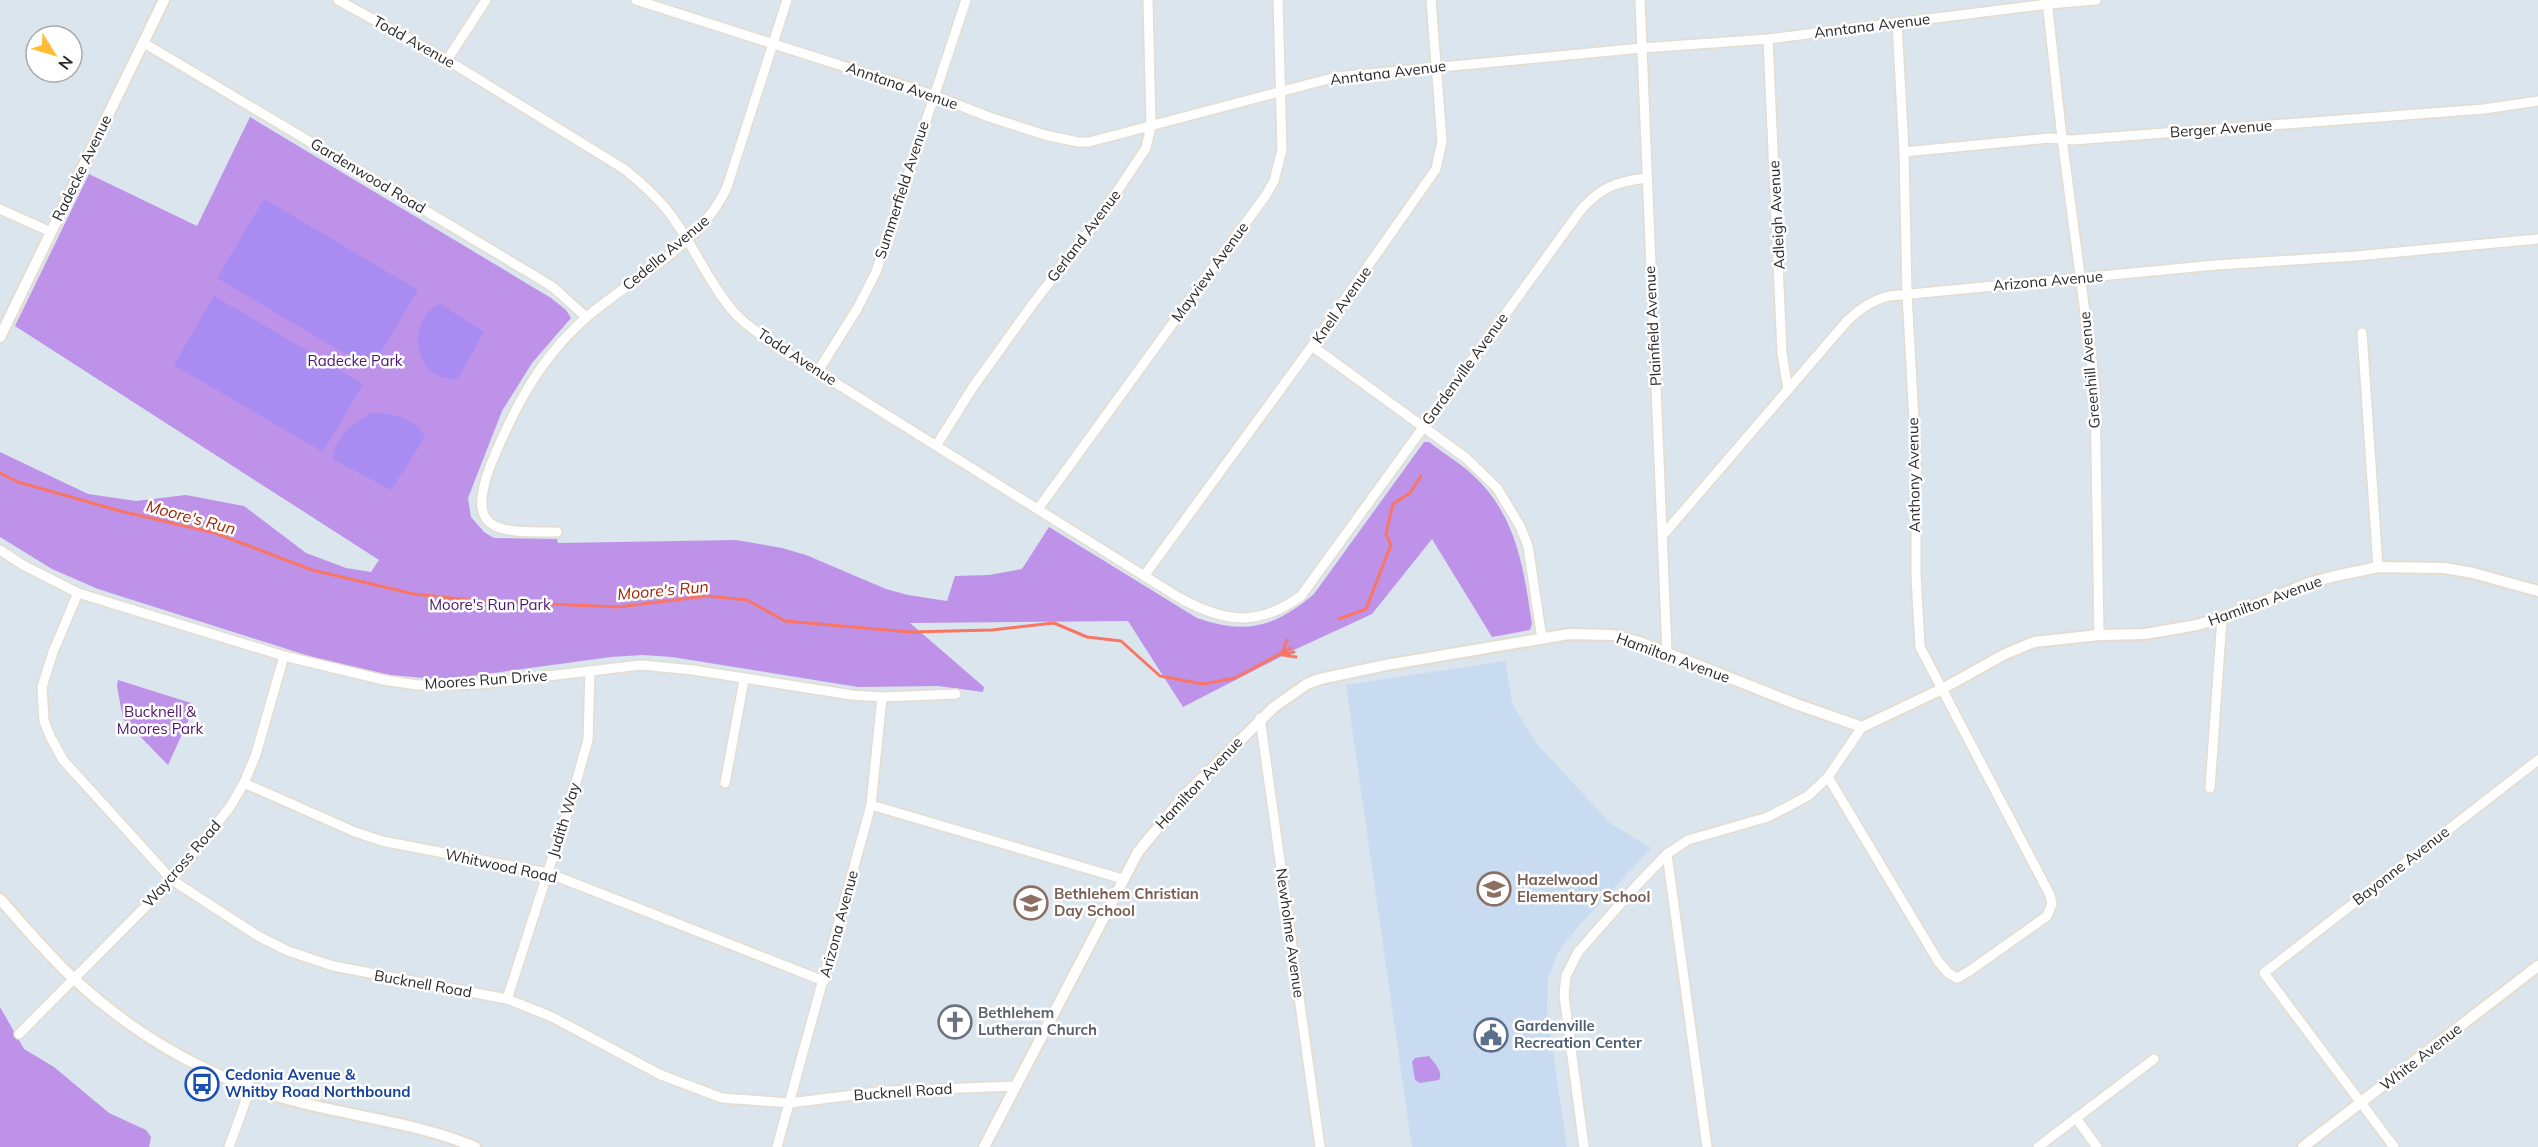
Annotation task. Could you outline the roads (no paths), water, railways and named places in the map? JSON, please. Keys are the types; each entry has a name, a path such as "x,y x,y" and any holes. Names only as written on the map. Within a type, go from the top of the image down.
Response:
{"street":[{"name":"Radecke Avenue","path":"0,337 164,0"},
{"name":"Todd Avenue","path":"338,0 447,60 624,169 660,202 687,239 703,270 733,312 778,347 1144,576 1208,613 1230,618 1255,617 1274,613 1294,601 1306,590"},
{"path":"447,60 486,0"},
{"name":"Anntana Avenue","path":"636,0 933,95 989,117 1046,135 1078,142 1089,142 1336,77 1642,48 1768,39 2047,2 2096,0"},
{"name":"Cedella Avenue","path":"557,532 506,530 487,520 482,512 480,502 482,487 505,431 535,375 586,317 687,239 714,212 724,193 787,0"},
{"name":"Summerfield Avenue","path":"818,371 857,309 876,272 966,0"},
{"name":"Gerland Avenue","path":"936,446 973,387 1139,162 1146,148 1151,126 1148,0"},
{"name":"Mayview Avenue","path":"1038,510 1266,195 1276,173 1282,150 1278,0"},
{"name":"Knell Avenue","path":"1144,576 1312,346 1436,170 1442,141 1431,0"},
{"name":"Plainfield Avenue","path":"1640,0 1667,653"},
{"name":"Greenhill Avenue","path":"2047,2 2062,138 2095,389 2099,635"},
{"name":"Anthony Avenue","path":"1828,777 1938,961 1952,976 1957,978 1968,972 2041,921 2050,910 2050,895 1920,647 1916,456 1907,294 1904,152 1897,22"},
{"name":"Adleigh Avenue","path":"1768,39 1782,353 1788,390"},
{"name":"Gardenwood Road","path":"144,43 536,276 554,288 586,317"},
{"name":"Berger Avenue","path":"1904,152 2062,138 2072,140 2484,109 2538,101"},
{"name":"Gardenville Avenue","path":"1306,590 1592,196 1618,183 1646,178"},
{"path":"0,208 51,232"},
{"name":"Arizona Avenue","path":"1663,535 1860,308 1878,299 1907,294 2082,277 2538,239"},
{"path":"2362,333 2378,567"},
{"path":"1312,346 1482,471 1497,488 1520,526 1528,546 1542,639"},
{"name":"Moores Run Drive","path":"0,550 23,565 78,593 284,656 353,674 417,685 479,684 641,665 693,670 744,680 852,695 882,697 956,694"},
{"name":"Hamilton Avenue","path":"984,1147 1138,852 1185,795 1260,718 1289,696 1320,679 1569,634 1613,635 1667,653 1796,704 1862,727 1942,689 2005,654 2034,642 2099,635 2163,632 2222,618 2309,583 2378,567 2444,568 2473,573 2538,591"},
{"name":"Bucknell Road","path":"78,593 46,670 42,703 44,721 50,736 63,760 172,880 258,936 310,959 352,971 507,999 552,1017 627,1059 690,1087 722,1098 790,1103 885,1091 1015,1086"},
{"path":"2210,788 2222,618"},
{"name":"Waycross Road","path":"19,1034 172,880 213,829 244,783 263,732 284,656"},
{"name":"Judith Way","path":"507,999 548,873 588,737 590,671"},
{"path":"725,783 744,680"},
{"name":"Arizona Avenue","path":"777,1147 871,805 882,697"},
{"name":"Newholme Avenue","path":"1260,718 1320,1147"},
{"path":"1584,1147 1566,1016 1566,976 1582,947 1667,854 1688,840 1768,817 1808,796 1828,777 1862,727"},
{"name":"Bayonne Avenue","path":"2361,1103 2264,973 2538,760"},
{"name":"Whitwood Road","path":"244,783 355,832 382,841 548,873 824,981"},
{"path":"871,805 1123,879"},
{"path":"1667,854 1707,1147"},
{"path":"0,899 74,979 115,1013 151,1039 211,1072 250,1089 295,1102 414,1127 475,1147"},
{"name":"White Avenue","path":"2303,1147 2538,966"},
{"path":"2038,1147 2154,1059"},
{"path":"229,1147 250,1089"},
{"path":"2361,1103 2394,1147"},
{"path":"2076,1118 2097,1147"}],"waterway":[{"name":"Moore's Run","path":"0,473 18,482 120,511 215,533 312,570 414,594 479,601 618,607 707,596 747,600 785,621 910,632 992,630 1054,623 1087,637 1121,641 1160,676 1203,684 1235,678 1291,648"},
{"path":"1339,619 1366,609 1391,545 1386,534 1393,504 1410,493 1421,476"},
{"name":"Moore's Run","path":"1282,654 1287,640"},
{"name":"Moore's Run","path":"1286,654 1294,652"},
{"name":"Moore's Run","path":"1283,655 1296,657"}],"place":[{"name":"Hazelwood Elementary School","path":"1494,889"},
{"name":"Bethlehem Christian Day School","path":"1031,903"},
{"name":"Bethlehem Lutheran Church","path":"955,1022"},
{"name":"Gardenville Recreation Center","path":"1491,1035"},
{"name":"Cedonia Avenue & Whitby Road Northbound","path":"202,1084"}],"park label":[{"name":"Radecke Park","path":"355,361"},
{"name":"Moore's Run Park","path":"490,605"},
{"name":"Bucknell & Moores Park","path":"160,720"}]}
